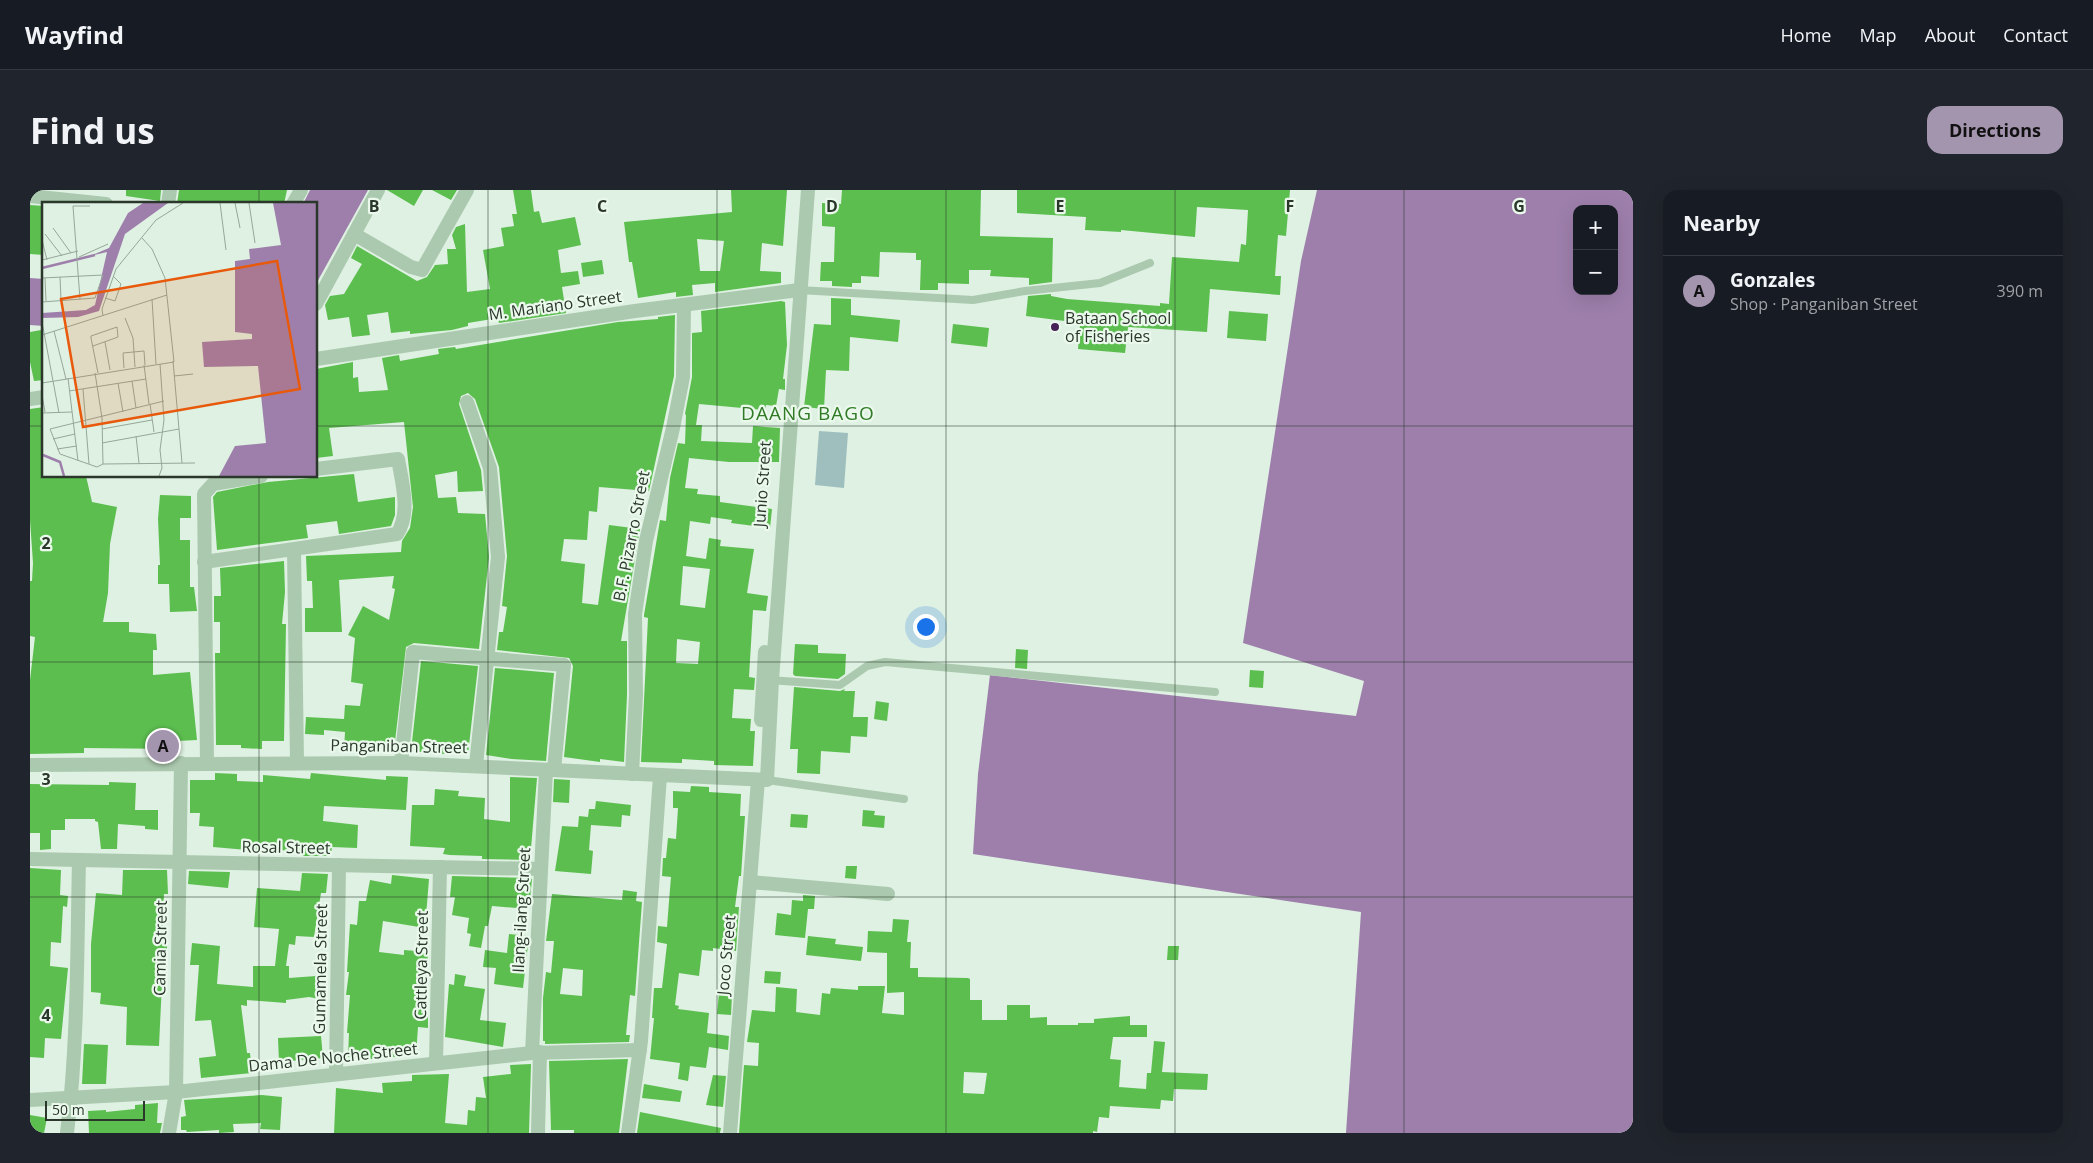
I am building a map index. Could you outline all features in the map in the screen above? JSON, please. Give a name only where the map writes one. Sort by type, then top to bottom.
[{"type":"street","points":[[31,190],[30,196],[87,202]]},
{"type":"street","points":[[294,202],[301,190]]},
{"type":"street","points":[[318,300],[378,190]]},
{"type":"street","points":[[354,234],[411,267],[422,270],[467,190]]},
{"type":"street","name":"Junio Street","points":[[796,290],[799,190]]},
{"type":"street","name":"Junio Street","points":[[763,780],[768,622],[796,290],[808,190]]},
{"type":"street","name":"M. Mariano Street","points":[[318,358],[796,290]]},
{"type":"street","name":"B.F. Pizarro Street","points":[[632,774],[636,700],[635,614],[646,541],[683,377],[684,306]]},
{"type":"street","points":[[467,402],[490,468],[498,557],[476,765]]},
{"type":"street","points":[[204,562],[389,537],[397,534],[401,528],[404,504],[398,459],[318,469]]},
{"type":"street","points":[[206,763],[205,491],[213,484],[241,478]]},
{"type":"street","points":[[294,550],[296,762]]},
{"type":"street","points":[[401,763],[413,652],[488,657]]},
{"type":"street","name":"Ilang-ilang Street","points":[[488,657],[564,665],[550,770],[541,869],[536,1053],[538,1133]]},
{"type":"street","name":"Panganiban Street","points":[[30,765],[296,762],[401,763],[476,765],[763,780]]},
{"type":"street","name":"Camia Street","points":[[169,1133],[176,1092],[181,763]]},
{"type":"street","points":[[628,1133],[640,1050],[660,776]]},
{"type":"street","name":"Joco Street","points":[[730,1133],[750,882],[763,780]]},
{"type":"street","name":"Rosal Street","points":[[30,859],[541,869]]},
{"type":"street","points":[[67,1133],[71,1099],[77,987],[79,860]]},
{"type":"street","name":"Gumamela Street","points":[[336,1074],[339,865]]},
{"type":"street","name":"Cattleya Street","points":[[436,1063],[440,867]]},
{"type":"street","points":[[750,882],[888,894]]},
{"type":"street","name":"Dama De Noche Street","points":[[30,1100],[176,1092],[536,1053],[640,1050]]},
{"type":"lane","points":[[796,290],[973,300],[1025,291],[1100,283],[1150,263]]},
{"type":"lane","points":[[767,680],[840,685],[868,666],[885,662],[1215,692]]},
{"type":"lane","points":[[763,780],[904,799]]},
{"type":"shaded area","points":[[310,190],[368,190],[318,280],[318,202],[304,202]]},
{"type":"shaded area","points":[[1317,190],[1633,190],[1633,1133],[1346,1133],[1361,912],[973,854],[978,774],[990,675],[1356,716],[1364,681],[1243,643],[1301,261]]},
{"type":"shaded area","points":[[30,278],[42,279],[42,326],[30,325]]},
{"type":"shaded area","points":[[819,431],[848,433],[844,488],[815,485]]},
{"type":"building","points":[[126,190],[161,190],[160,201],[126,196]]},
{"type":"building","points":[[179,190],[287,190],[284,202],[177,202]]},
{"type":"building","points":[[387,190],[423,190],[414,206]]},
{"type":"building","points":[[432,190],[457,190],[451,200]]},
{"type":"building","points":[[513,190],[531,190],[534,212],[539,211],[542,223],[575,217],[581,245],[558,250],[561,273],[578,271],[580,284],[562,287],[566,313],[499,323],[498,319],[492,319],[468,323],[468,326],[452,330],[410,334],[410,331],[391,333],[388,312],[367,315],[370,335],[352,337],[349,317],[328,320],[325,305],[330,296],[344,294],[362,264],[351,258],[357,246],[417,281],[427,277],[435,265],[448,264],[447,249],[456,249],[452,235],[456,227],[465,224],[467,292],[490,289],[483,250],[504,246],[501,228],[514,226],[512,214],[517,214]]},
{"type":"building","points":[[731,190],[787,190],[783,246],[762,243],[760,271],[781,272],[781,283],[715,292],[715,283],[692,285],[693,295],[676,297],[676,292],[638,298],[632,262],[629,262],[624,222],[732,212]],"holes":[[[697,239],[724,241],[720,271],[700,271]]]},
{"type":"building","points":[[842,190],[981,190],[980,236],[1053,238],[1052,282],[1029,285],[1029,278],[990,276],[991,270],[969,270],[969,284],[938,283],[938,290],[920,290],[921,260],[916,260],[916,253],[880,252],[879,277],[861,276],[861,283],[852,283],[852,287],[832,286],[832,281],[820,281],[821,262],[834,262],[835,227],[822,226],[822,203],[841,204]]},
{"type":"building","points":[[1017,190],[1290,190],[1286,236],[1278,235],[1275,276],[1281,276],[1280,295],[1210,289],[1207,332],[1128,327],[1125,353],[1078,349],[1080,323],[1026,316],[1028,296],[1051,294],[1051,296],[1067,299],[1160,306],[1160,303],[1169,304],[1172,257],[1239,262],[1241,244],[1246,245],[1248,210],[1197,207],[1195,237],[1121,230],[1121,232],[1085,230],[1086,217],[1017,213]]},
{"type":"building","points":[[30,205],[42,206],[42,255],[30,254]]},
{"type":"building","points":[[602,260],[604,274],[583,277],[581,263]]},
{"type":"building","points":[[831,298],[851,299],[851,315],[900,320],[898,342],[850,337],[849,371],[826,370],[824,409],[804,407],[814,324],[831,325]]},
{"type":"building","points":[[785,302],[787,345],[783,379],[785,379],[785,390],[779,389],[776,406],[766,405],[765,410],[699,404],[696,425],[702,425],[701,441],[752,443],[753,426],[780,428],[779,462],[729,462],[689,458],[685,488],[698,489],[697,494],[720,496],[720,502],[772,509],[770,528],[731,523],[732,520],[711,517],[710,524],[690,521],[686,556],[706,559],[709,538],[721,540],[720,546],[754,549],[747,593],[768,596],[766,611],[753,610],[749,677],[755,678],[754,690],[734,689],[732,718],[751,719],[750,731],[755,731],[753,766],[714,765],[714,761],[682,759],[682,763],[641,762],[648,618],[644,617],[644,615],[660,520],[666,521],[670,478],[678,443],[685,444],[685,414],[692,377],[692,333],[702,332],[701,311]],"holes":[[[683,566],[710,569],[705,608],[680,605]],[[677,639],[700,642],[698,664],[676,663]]]},
{"type":"building","points":[[1229,311],[1268,314],[1266,341],[1227,338]]},
{"type":"building","points":[[675,315],[674,376],[649,491],[599,487],[597,512],[589,511],[587,540],[564,539],[561,561],[585,564],[582,603],[598,605],[609,525],[640,529],[621,641],[627,641],[624,762],[600,759],[600,762],[564,757],[573,666],[569,658],[497,650],[499,632],[503,632],[507,607],[502,606],[507,556],[499,467],[475,399],[468,393],[461,396],[459,404],[481,470],[483,491],[458,492],[457,471],[435,475],[438,498],[456,497],[458,513],[485,514],[489,557],[479,649],[414,643],[406,647],[394,750],[361,747],[360,752],[344,751],[345,732],[324,730],[324,735],[305,734],[306,717],[344,719],[345,705],[360,706],[363,684],[351,682],[355,638],[348,635],[363,606],[389,620],[395,589],[392,588],[394,576],[339,580],[342,632],[305,632],[305,608],[313,608],[312,581],[307,581],[306,556],[401,552],[402,541],[410,528],[413,507],[404,422],[329,428],[333,456],[318,458],[318,369],[353,362],[353,378],[358,377],[359,392],[388,390],[382,358],[399,355],[400,361],[439,354],[438,349],[455,347],[456,349],[618,322],[658,319],[658,317]]},
{"type":"building","points":[[953,324],[989,328],[987,347],[951,343]]},
{"type":"building","points":[[41,330],[42,380],[34,381],[30,362],[30,332]]},
{"type":"building","points":[[42,407],[42,478],[86,478],[92,502],[117,507],[110,544],[108,593],[103,622],[129,622],[129,632],[156,634],[157,650],[153,650],[153,675],[190,672],[197,740],[177,741],[177,749],[84,748],[84,753],[30,754],[30,680],[35,637],[30,636],[30,581],[32,581],[33,563],[30,520],[30,409]]},
{"type":"building","points":[[354,474],[358,502],[395,497],[395,515],[391,526],[339,534],[337,521],[306,525],[308,538],[217,550],[213,497],[217,492],[268,482]]},
{"type":"building","points":[[160,495],[191,496],[191,518],[180,518],[180,540],[190,540],[190,587],[194,587],[197,611],[170,612],[169,584],[158,584],[158,565],[160,565],[158,519]]},
{"type":"building","points":[[284,561],[285,592],[282,624],[286,624],[284,741],[262,741],[262,749],[241,748],[241,745],[216,745],[215,653],[220,653],[220,622],[214,622],[214,596],[221,596],[220,568]]},
{"type":"building","points":[[795,644],[818,645],[818,653],[846,654],[845,674],[838,679],[795,676],[793,674]]},
{"type":"building","points":[[1016,649],[1028,650],[1027,669],[1015,668]]},
{"type":"building","points":[[421,661],[478,666],[468,754],[445,751],[445,754],[411,751]]},
{"type":"building","points":[[495,668],[554,673],[546,761],[486,755]]},
{"type":"building","points":[[1250,670],[1264,671],[1263,688],[1249,687]]},
{"type":"building","points":[[794,687],[855,691],[853,717],[868,717],[867,737],[851,736],[850,753],[821,751],[820,774],[797,773],[798,749],[790,749]]},
{"type":"building","points":[[876,701],[889,703],[887,721],[874,719]]},
{"type":"building","points":[[215,773],[237,774],[237,781],[263,782],[263,775],[310,779],[311,773],[386,780],[386,776],[408,777],[406,810],[324,806],[323,821],[358,825],[357,848],[332,847],[331,855],[329,856],[303,856],[303,853],[281,850],[281,853],[213,847],[214,827],[199,826],[200,813],[190,813],[190,780],[215,780]]},
{"type":"building","points":[[510,777],[537,778],[530,860],[482,859],[482,856],[443,854],[445,848],[410,846],[412,805],[434,805],[435,789],[459,791],[458,796],[485,798],[484,819],[510,822]]},
{"type":"building","points":[[554,779],[570,780],[569,803],[553,802]]},
{"type":"building","points":[[109,782],[136,783],[135,810],[158,810],[158,830],[145,829],[145,826],[118,824],[117,849],[101,849],[98,822],[95,819],[65,819],[65,830],[51,830],[51,849],[40,850],[40,833],[30,833],[30,784],[109,785]]},
{"type":"building","points":[[691,786],[709,787],[709,792],[741,794],[740,816],[745,816],[741,876],[739,876],[735,907],[739,907],[736,951],[713,948],[713,951],[702,950],[699,976],[679,973],[675,1005],[679,1006],[678,1009],[709,1013],[707,1033],[729,1036],[728,1050],[709,1047],[706,1068],[690,1066],[688,1081],[678,1079],[680,1063],[650,1059],[654,1018],[652,1018],[654,988],[662,988],[667,944],[657,942],[658,926],[667,927],[671,877],[662,876],[663,858],[666,858],[668,838],[676,839],[678,808],[673,808],[673,791],[690,792]]},
{"type":"building","points":[[596,801],[631,805],[630,816],[622,815],[621,827],[591,825],[589,850],[593,851],[591,874],[555,871],[562,826],[578,827],[579,816],[588,817],[589,809],[595,809]]},
{"type":"building","points":[[863,810],[875,811],[874,815],[885,816],[884,828],[862,826]]},
{"type":"building","points":[[791,814],[808,815],[807,828],[790,827]]},
{"type":"building","points":[[846,866],[857,866],[856,879],[845,878]]},
{"type":"building","points":[[30,868],[61,870],[60,895],[68,896],[67,907],[63,906],[61,943],[51,942],[50,966],[68,968],[61,1039],[45,1038],[44,1058],[30,1057]]},
{"type":"building","points":[[123,870],[167,870],[168,894],[164,894],[162,946],[167,946],[167,971],[166,982],[162,982],[159,1046],[126,1045],[127,1007],[100,1004],[101,993],[91,992],[91,944],[96,893],[122,895]]},
{"type":"building","points":[[189,871],[230,872],[228,888],[188,884]]},
{"type":"building","points":[[302,873],[328,874],[326,893],[321,893],[314,937],[296,936],[295,945],[289,944],[286,966],[289,966],[289,978],[316,976],[317,982],[327,984],[325,1000],[309,997],[286,1000],[286,1003],[247,1000],[247,1006],[241,1005],[247,1053],[250,1053],[252,1073],[201,1078],[199,1058],[216,1056],[211,1020],[195,1021],[199,965],[190,965],[192,943],[220,946],[217,984],[253,987],[253,966],[275,966],[279,929],[254,927],[257,888],[300,891]]},
{"type":"building","points":[[392,875],[429,879],[425,928],[383,921],[379,952],[404,955],[404,950],[428,952],[427,968],[424,968],[420,990],[426,991],[421,1013],[428,1014],[428,1028],[418,1027],[416,1055],[372,1059],[348,1057],[349,1033],[347,1033],[350,995],[346,995],[349,972],[347,972],[350,924],[357,925],[359,901],[366,901],[370,880],[391,884]]},
{"type":"building","points":[[452,876],[532,879],[529,909],[492,906],[488,926],[485,926],[481,948],[469,946],[471,934],[467,933],[469,918],[452,915],[455,897],[450,897]]},
{"type":"building","points":[[623,890],[637,892],[636,901],[642,902],[635,996],[630,995],[626,1035],[630,1035],[629,1042],[545,1044],[545,1041],[543,1041],[543,998],[546,972],[551,973],[554,941],[546,941],[552,894],[622,900]],"holes":[[[563,968],[583,970],[582,996],[560,994]]]},
{"type":"building","points":[[803,895],[815,896],[814,909],[808,909],[805,938],[775,935],[777,913],[791,915],[792,900],[803,901]]},
{"type":"building","points":[[893,919],[909,920],[907,942],[911,942],[910,968],[918,968],[918,977],[970,979],[970,1000],[982,1000],[982,1020],[1007,1020],[1007,1005],[1030,1005],[1030,1018],[1047,1017],[1047,1025],[1078,1025],[1078,1023],[1094,1023],[1094,1019],[1130,1016],[1130,1025],[1147,1025],[1147,1037],[1113,1037],[1110,1059],[1121,1060],[1119,1087],[1146,1089],[1147,1073],[1151,1073],[1154,1041],[1165,1042],[1162,1072],[1208,1074],[1207,1090],[1174,1089],[1173,1101],[1161,1100],[1160,1109],[1110,1106],[1109,1118],[1099,1117],[1097,1132],[1093,1131],[1093,1133],[739,1133],[744,1065],[758,1066],[759,1043],[747,1042],[752,1010],[775,1012],[776,987],[797,989],[796,1012],[820,1015],[822,993],[830,994],[831,988],[858,990],[858,986],[885,986],[882,1013],[904,1015],[904,992],[887,993],[887,953],[867,952],[868,931],[892,932]],"holes":[[[964,1072],[987,1073],[984,1094],[963,1093]]]},
{"type":"building","points":[[509,934],[529,936],[523,988],[494,984],[496,968],[483,967],[485,950],[507,953]]},
{"type":"building","points":[[808,936],[836,939],[835,944],[863,947],[861,961],[806,955]]},
{"type":"building","points":[[1168,946],[1179,946],[1178,960],[1167,960]]},
{"type":"building","points":[[765,971],[781,972],[780,984],[764,983]]},
{"type":"building","points":[[455,974],[466,976],[464,986],[485,989],[480,1020],[506,1023],[503,1047],[445,1037],[449,984],[454,985]]},
{"type":"building","points":[[719,993],[732,995],[731,1015],[717,1014]]},
{"type":"building","points":[[321,1036],[323,1058],[279,1062],[278,1038]]},
{"type":"building","points":[[84,1044],[108,1045],[106,1084],[82,1084]]},
{"type":"building","points":[[628,1059],[619,1133],[574,1133],[574,1130],[551,1130],[549,1061]]},
{"type":"building","points":[[531,1064],[529,1133],[334,1133],[336,1088],[383,1093],[382,1083],[412,1081],[412,1075],[449,1074],[445,1123],[467,1125],[468,1110],[475,1111],[476,1097],[486,1098],[483,1077],[511,1074],[510,1065]]},
{"type":"building","points":[[713,1075],[726,1076],[723,1107],[706,1105]]},
{"type":"building","points":[[644,1084],[682,1091],[680,1102],[642,1098]]},
{"type":"building","points":[[262,1095],[282,1097],[280,1130],[260,1129],[261,1123],[233,1124],[234,1132],[219,1133],[219,1130],[187,1132],[186,1130],[181,1130],[181,1117],[186,1116],[184,1100]]},
{"type":"building","points":[[158,1103],[157,1123],[162,1123],[160,1133],[89,1133],[88,1111],[106,1110],[106,1112],[135,1109],[135,1105]]},
{"type":"building","points":[[640,1112],[721,1128],[720,1133],[637,1133]]},
{"type":"building","points":[[30,1115],[47,1118],[44,1133],[30,1133]]},
{"type":"place","name":"Bataan School of Fisheries","points":[[1055,327]]},
{"type":"place","name":"Gonzales","points":[[163,746]]},
{"type":"district","name":"DAANG BAGO","points":[[808,413]]}]
